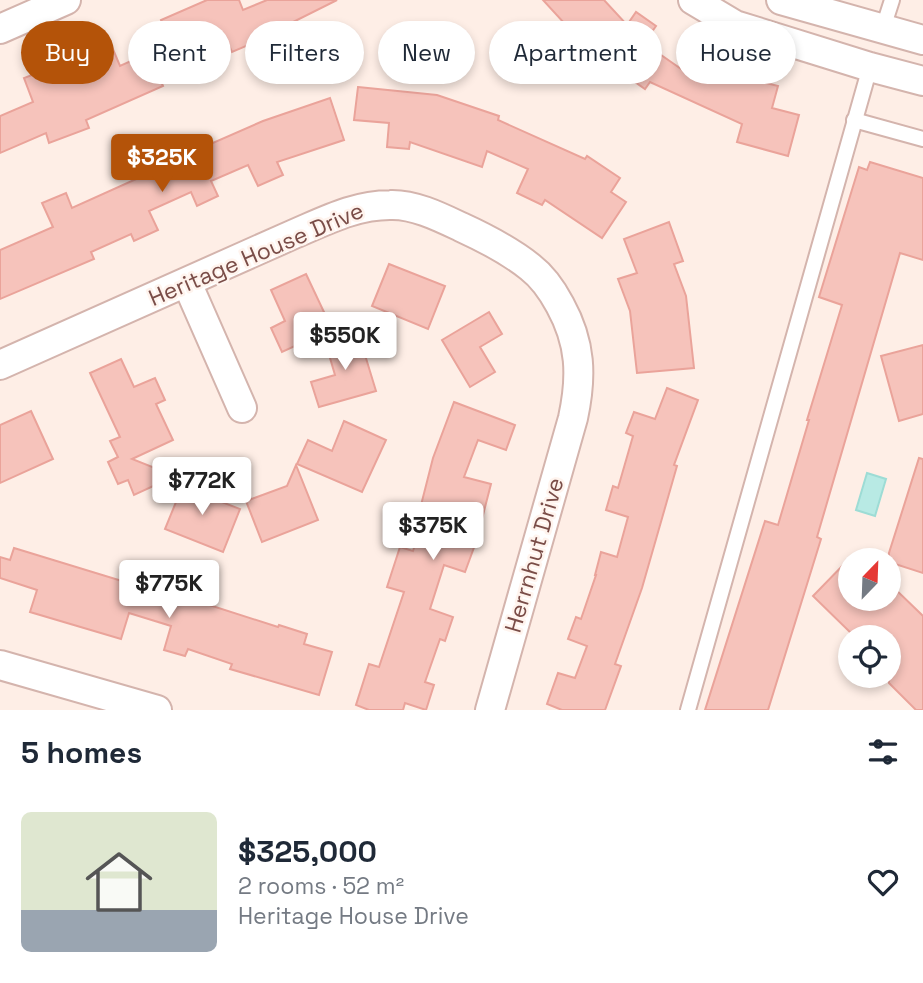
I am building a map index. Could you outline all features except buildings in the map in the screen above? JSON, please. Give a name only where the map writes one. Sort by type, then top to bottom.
[{"type":"street","points":[[0,29],[66,0]]},
{"type":"street","points":[[693,0],[735,25],[858,64],[923,81]]},
{"type":"street","points":[[781,0],[923,40]]},
{"type":"street","points":[[858,64],[870,25]]},
{"type":"street","name":"Heritage House Drive","points":[[0,365],[330,219],[370,206],[393,204],[436,216],[482,237],[531,268],[551,288],[574,335],[580,377],[577,401]]},
{"type":"street","points":[[187,283],[242,408]]},
{"type":"street","name":"Herrnhut Drive","points":[[490,710],[577,401]]},
{"type":"street","points":[[0,665],[157,710]]},
{"type":"lane","points":[[870,25],[892,0]]},
{"type":"lane","points":[[688,710],[854,120],[858,64]]},
{"type":"lane","points":[[854,120],[923,139]]},
{"type":"water","points":[[867,473],[886,479],[875,516],[856,510]]}]
